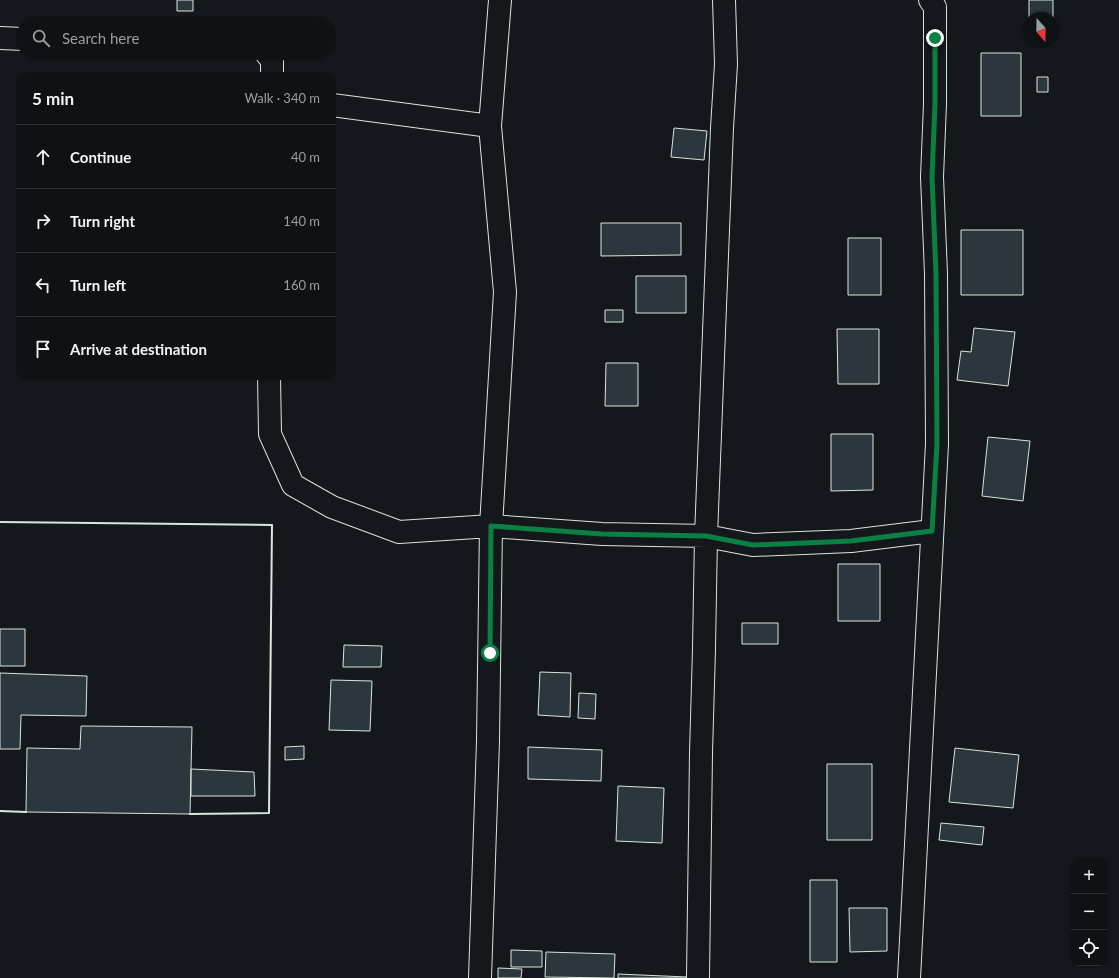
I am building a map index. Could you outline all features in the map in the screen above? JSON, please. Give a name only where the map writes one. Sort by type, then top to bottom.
[{"type":"street","points":[[480,978],[488,717],[491,526],[506,292],[490,126],[500,0]]},
{"type":"street","points":[[698,978],[706,536],[722,128],[726,64],[724,0]]},
{"type":"street","points":[[909,978],[937,444],[936,274],[932,177],[935,104],[935,7],[930,0]]},
{"type":"street","points":[[0,38],[16,39]]},
{"type":"street","points":[[271,60],[272,72]]},
{"type":"street","points":[[336,105],[490,126]]},
{"type":"street","points":[[269,380],[270,434],[293,485],[332,507],[399,532],[491,526],[602,534],[706,536],[753,545],[851,541],[932,531]]},
{"type":"building","points":[[177,0],[193,0],[193,11],[177,11]]},
{"type":"building","points":[[1029,0],[1053,0],[1053,12],[1029,12]]},
{"type":"building","points":[[981,53],[1021,53],[1021,116],[981,116]]},
{"type":"building","points":[[1037,77],[1048,77],[1048,92],[1037,92]]},
{"type":"building","points":[[674,128],[707,131],[704,160],[671,157]]},
{"type":"building","points":[[601,223],[681,223],[681,255],[601,256]]},
{"type":"building","points":[[961,230],[1023,230],[1023,295],[961,295]]},
{"type":"building","points":[[848,238],[881,238],[881,295],[848,295]]},
{"type":"building","points":[[636,276],[686,276],[686,313],[636,313]]},
{"type":"building","points":[[605,310],[623,310],[623,322],[605,322]]},
{"type":"building","points":[[974,328],[1015,332],[1008,386],[957,380],[961,351],[971,352]]},
{"type":"building","points":[[837,329],[879,329],[879,384],[838,384]]},
{"type":"building","points":[[606,363],[638,363],[638,406],[605,406]]},
{"type":"building","points":[[831,434],[873,434],[873,490],[831,491]]},
{"type":"building","points":[[988,437],[1030,441],[1023,501],[982,496]]},
{"type":"building","points":[[838,564],[880,564],[880,621],[838,621]]},
{"type":"building","points":[[742,623],[778,623],[778,644],[742,644]]},
{"type":"building","points":[[0,629],[25,629],[25,666],[0,666]]},
{"type":"building","points":[[344,645],[382,646],[381,667],[343,667]]},
{"type":"building","points":[[540,672],[571,673],[570,717],[538,715]]},
{"type":"building","points":[[0,673],[87,676],[86,716],[21,715],[20,749],[0,749]]},
{"type":"building","points":[[331,680],[372,681],[370,731],[329,730]]},
{"type":"building","points":[[579,693],[596,694],[595,719],[578,718]]},
{"type":"building","points":[[81,726],[192,727],[190,814],[26,812],[27,748],[80,749]]},
{"type":"building","points":[[304,746],[304,759],[285,760],[285,747]]},
{"type":"building","points":[[528,747],[602,750],[601,781],[528,779]]},
{"type":"building","points":[[955,748],[1019,755],[1013,808],[949,802]]},
{"type":"building","points":[[827,764],[872,764],[872,840],[827,840]]},
{"type":"building","points":[[191,769],[254,772],[255,796],[191,796]]},
{"type":"building","points":[[618,786],[664,788],[662,843],[616,841]]},
{"type":"building","points":[[941,823],[984,827],[982,845],[939,840]]},
{"type":"building","points":[[810,880],[837,880],[837,962],[810,962]]},
{"type":"building","points":[[849,908],[887,908],[887,951],[850,952]]},
{"type":"building","points":[[511,950],[542,951],[542,967],[511,967]]},
{"type":"building","points":[[546,952],[615,954],[614,978],[545,977]]},
{"type":"building","points":[[498,968],[522,969],[521,978],[498,978]]},
{"type":"building","points":[[618,974],[687,977],[687,978],[618,978]]},
{"type":"wall","points":[[0,522],[272,525],[269,813],[190,814]]},
{"type":"wall","points":[[0,811],[26,812]]},
{"type":"route","points":[[490,653],[491,526],[602,534],[706,536],[753,545],[851,541],[932,531],[937,444],[936,274],[932,177],[935,104],[935,38]]}]
